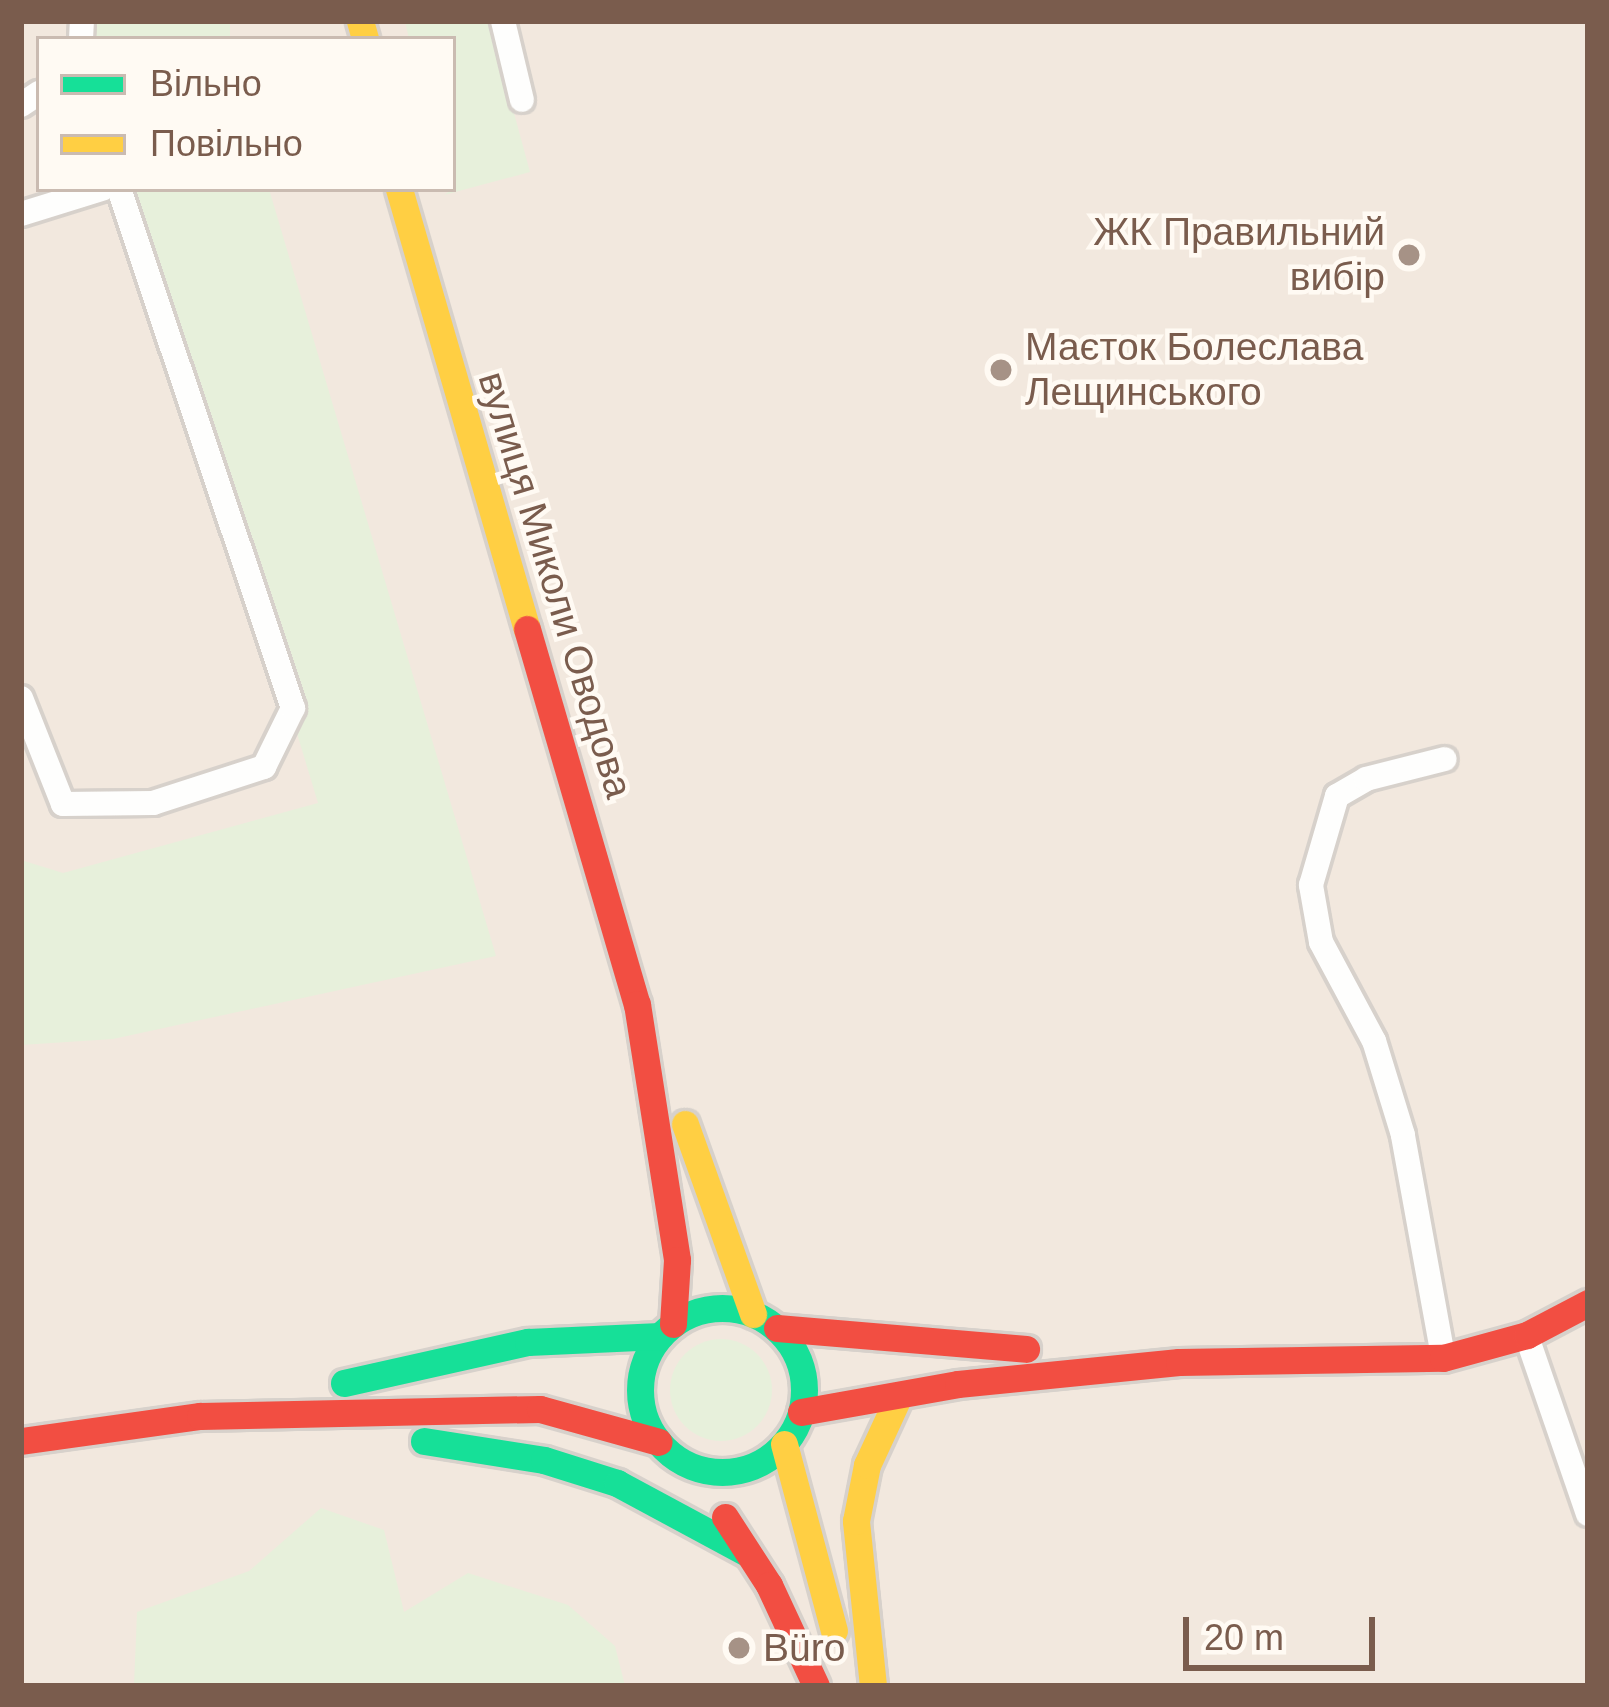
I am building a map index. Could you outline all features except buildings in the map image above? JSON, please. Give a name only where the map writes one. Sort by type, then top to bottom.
[{"type":"main road","name":"вулиця Миколи Оводова","points":[[400,192],[637,1004],[765,1322]]},
{"type":"main road","name":"вулиця Миколи Оводова","points":[[637,1004],[677,1260],[666,1330]]},
{"type":"main road","points":[[696,1468],[734,1471],[793,1429],[958,1384],[1179,1362],[1443,1358],[1527,1335],[1588,1303]]},
{"type":"main road","points":[[21,1442],[200,1417],[528,1342],[666,1330],[720,1308],[765,1322],[1179,1362]]},
{"type":"main road","points":[[765,1322],[798,1358],[793,1429],[849,1686]]},
{"type":"main road","points":[[659,1442],[643,1413],[640,1381],[666,1330]]},
{"type":"main road","points":[[873,1686],[856,1521],[866,1465],[898,1398]]},
{"type":"main road","points":[[200,1417],[539,1409],[659,1442],[696,1468],[747,1553],[816,1686]]},
{"type":"main road","points":[[200,1417],[544,1460],[617,1483],[747,1553]]},
{"type":"main road","points":[[793,1429],[856,1521]]},
{"type":"lane","points":[[503,21],[522,100]]},
{"type":"lane","points":[[21,214],[92,192]]},
{"type":"lane","points":[[21,698],[63,804],[153,803],[264,767],[293,708],[120,192]]},
{"type":"lane","points":[[1443,1358],[1403,1135],[1374,1041],[1322,942],[1311,885],[1324,818],[1337,796],[1366,779],[1445,759]]},
{"type":"lane","points":[[1527,1335],[1588,1514]]},
{"type":"shaded area","points":[[21,21],[1588,21],[1588,1686],[21,1686]]},
{"type":"green space","points":[[83,21],[230,21],[230,36],[83,36]]},
{"type":"green space","points":[[405,21],[489,21],[530,172],[456,192],[456,36],[408,36]]},
{"type":"green space","points":[[120,192],[270,192],[496,956],[113,1039],[21,1045],[21,860],[63,873],[318,803],[161,283]]},
{"type":"green space","points":[[721,1339],[741,1343],[757,1354],[768,1370],[772,1390],[768,1410],[757,1426],[741,1437],[721,1441],[701,1437],[685,1426],[674,1410],[670,1390],[674,1370],[685,1354],[701,1343]]},
{"type":"green space","points":[[321,1508],[384,1530],[404,1612],[468,1573],[568,1605],[615,1646],[625,1686],[134,1686],[137,1612],[249,1571]]},
{"type":"traffic: fast","points":[[722,1308],[753,1315],[780,1332],[797,1359],[804,1390],[797,1421],[780,1448],[753,1465],[722,1472],[691,1465],[664,1448],[647,1421],[640,1390],[647,1359],[664,1332],[691,1315],[722,1308]]},
{"type":"traffic: fast","points":[[344,1383],[528,1342],[660,1336]]},
{"type":"traffic: fast","points":[[424,1441],[544,1460],[617,1483],[747,1553]]},
{"type":"traffic: slow","points":[[360,21],[364,36]]},
{"type":"traffic: slow","points":[[400,192],[527,629]]},
{"type":"traffic: slow","points":[[685,1124],[753,1314]]},
{"type":"traffic: slow","points":[[873,1686],[856,1521],[867,1465],[898,1398]]},
{"type":"traffic: slow","points":[[784,1444],[834,1630]]},
{"type":"traffic: jam","points":[[527,629],[637,1004],[677,1260],[673,1324]]},
{"type":"traffic: jam","points":[[801,1412],[958,1384],[1179,1362],[1443,1358],[1527,1335],[1588,1303]]},
{"type":"traffic: jam","points":[[777,1328],[1026,1349]]},
{"type":"traffic: jam","points":[[21,1441],[200,1416],[540,1409],[659,1442]]},
{"type":"traffic: jam","points":[[725,1517],[769,1585],[816,1686]]},
{"type":"place","name":"ЖК Правильний вибір","points":[[1409,255]]},
{"type":"place","name":"Маєток Болеслава Лещинського","points":[[1001,370]]},
{"type":"place","name":"Büro","points":[[739,1648]]}]
